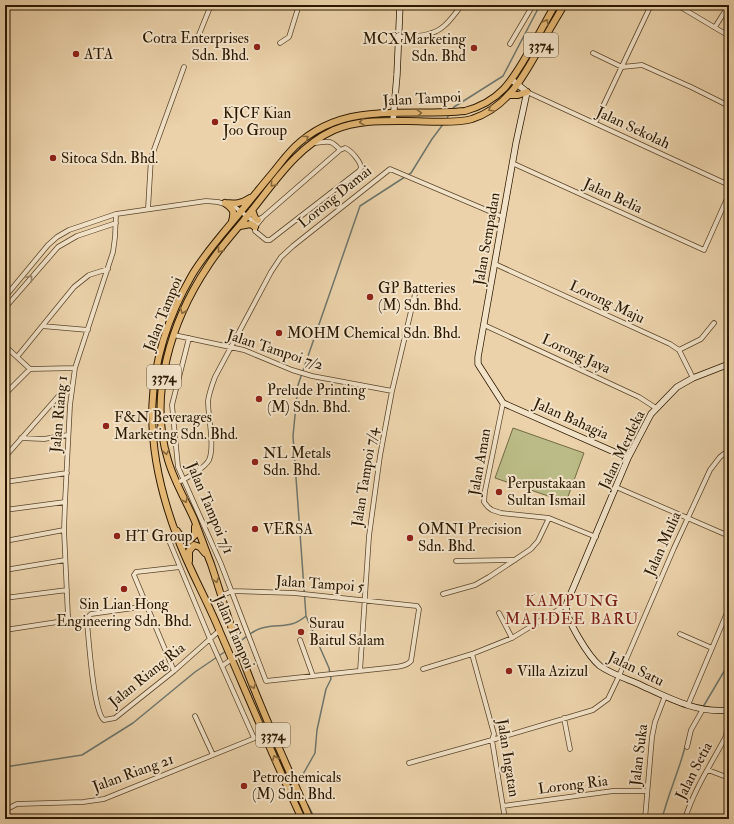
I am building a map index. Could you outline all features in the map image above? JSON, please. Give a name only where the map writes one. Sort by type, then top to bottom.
[{"type":"main road","name":"Jalan Tampoi","points":[[302,819],[220,630],[177,536],[156,464],[152,437],[153,391],[158,361],[165,335],[178,303],[202,259],[300,141],[329,124],[343,119],[374,114],[465,111],[476,108],[488,102],[502,91],[512,80],[555,5]]},
{"type":"main road","name":"Jalan Tampoi","points":[[310,819],[271,730],[235,639],[208,556],[167,459],[162,421],[162,392],[166,362],[174,335],[186,304],[201,277],[220,250],[298,154],[311,143],[333,131],[360,122],[470,120],[482,115],[499,104],[518,85],[564,5]]},
{"type":"main road","points":[[509,95],[527,92]]},
{"type":"main road","points":[[225,203],[234,204],[242,202],[255,194]]},
{"type":"main road","points":[[225,203],[233,211],[234,215],[231,223]]},
{"type":"main road","points":[[252,210],[255,218],[261,218]]},
{"type":"main road","points":[[240,226],[251,224],[255,227]]},
{"type":"main road","points":[[173,523],[182,538],[189,541],[194,538],[196,532],[193,518]]},
{"type":"main road","points":[[189,565],[189,551],[194,545],[200,547],[208,556]]},
{"type":"street","points":[[198,37],[211,5]]},
{"type":"street","points":[[280,43],[289,37],[299,5]]},
{"type":"street","points":[[393,121],[400,5]]},
{"type":"street","points":[[399,37],[420,35],[440,29],[462,5]]},
{"type":"street","points":[[510,44],[533,5]]},
{"type":"street","points":[[595,123],[651,5]]},
{"type":"street","points":[[677,5],[729,36]]},
{"type":"street","points":[[714,27],[729,5]]},
{"type":"street","points":[[593,52],[622,67],[642,65],[729,106]]},
{"type":"street","points":[[148,209],[151,158],[184,67]]},
{"type":"street","points":[[512,80],[527,92]]},
{"type":"street","name":"Jalan Sekolah","points":[[527,92],[729,186]]},
{"type":"street","name":"Jalan Sempadan","points":[[503,402],[478,364],[478,357],[512,163],[527,92]]},
{"type":"street","points":[[311,143],[330,141],[340,150]]},
{"type":"street","points":[[345,148],[348,149],[361,164],[361,168],[270,240],[266,240],[255,231],[255,227],[261,218],[340,150],[345,148]]},
{"type":"street","name":"Jalan Belia","points":[[512,163],[704,250],[729,194]]},
{"type":"street","name":"Lorong Damai","points":[[230,347],[281,257],[390,169],[503,217]]},
{"type":"street","points":[[5,297],[48,245],[57,237],[69,230],[116,214],[206,201],[225,203],[235,207],[253,221],[261,218]]},
{"type":"street","name":"Jalan Riang 1","points":[[5,630],[64,621],[68,616],[64,530],[68,435],[75,368],[113,252],[116,214]]},
{"type":"street","points":[[5,308],[58,247],[77,236],[116,223]]},
{"type":"street","name":"Lorong Maju","points":[[495,264],[670,344],[679,350]]},
{"type":"street","points":[[17,357],[74,287],[89,275],[108,269]]},
{"type":"street","points":[[15,285],[20,289]]},
{"type":"street","name":"Jalan Tampoi 7/4","points":[[360,671],[367,554],[380,456],[392,391],[416,290]]},
{"type":"street","points":[[693,378],[679,350],[701,339],[714,323]]},
{"type":"street","name":"Lorong Jaya","points":[[484,325],[632,394],[656,408]]},
{"type":"street","points":[[42,326],[88,330]]},
{"type":"street","name":"Jalan Tampoi 7/2","points":[[174,335],[244,350],[292,370],[312,376],[392,391]]},
{"type":"street","name":"Jalan Tampoi 7/1","points":[[188,338],[172,405],[178,467],[217,554],[266,680],[314,676]]},
{"type":"street","points":[[5,346],[30,368],[75,368]]},
{"type":"street","points":[[176,483],[184,480],[209,461],[211,452],[208,401],[210,390],[230,347]]},
{"type":"street","name":"Jalan Merdeka","points":[[566,605],[596,537],[628,458],[646,422],[656,408],[677,387],[693,378],[729,364]]},
{"type":"street","points":[[5,394],[30,368]]},
{"type":"street","points":[[5,457],[62,392]]},
{"type":"street","name":"Jalan Bahagia","points":[[503,402],[628,458]]},
{"type":"street","name":"Jalan Aman","points":[[503,402],[484,502],[488,507],[497,512],[549,518],[596,537]]},
{"type":"street","points":[[21,438],[44,439],[68,435]]},
{"type":"street","name":"Jalan Mulia","points":[[409,763],[593,710],[600,705],[611,694],[687,518],[710,470],[720,457],[729,450]]},
{"type":"street","points":[[5,482],[67,474]]},
{"type":"street","points":[[616,488],[729,536]]},
{"type":"street","points":[[5,510],[65,502]]},
{"type":"street","points":[[443,594],[475,584],[489,577],[531,549],[538,541],[549,518]]},
{"type":"street","points":[[5,540],[64,530]]},
{"type":"street","points":[[177,536],[168,538],[210,639],[254,738]]},
{"type":"street","points":[[208,556],[217,554]]},
{"type":"street","points":[[5,570],[65,560]]},
{"type":"street","points":[[456,561],[515,560]]},
{"type":"street","points":[[174,671],[134,573],[180,566]]},
{"type":"street","points":[[5,598],[67,590]]},
{"type":"street","name":"Jalan Tampoi 5","points":[[221,596],[232,591],[300,594],[417,606],[419,609],[411,661],[404,665],[360,671]]},
{"type":"street","points":[[422,669],[472,654],[512,638],[566,605]]},
{"type":"street","name":"Jalan Satu","points":[[566,605],[566,615],[569,621],[591,656],[600,666],[619,676],[688,705],[702,709],[728,711]]},
{"type":"street","name":"Jalan Riang Ria","points":[[148,606],[91,614],[88,617],[87,623],[95,693],[101,718],[104,720],[115,718],[174,671],[220,630]]},
{"type":"street","points":[[688,705],[729,608]]},
{"type":"street","points":[[499,613],[512,638]]},
{"type":"street","points":[[680,634],[712,648]]},
{"type":"street","points":[[300,640],[314,676],[360,671]]},
{"type":"street","name":"Jalan Ingatan","points":[[472,654],[494,734],[492,740],[505,819]]},
{"type":"street","points":[[222,666],[231,656]]},
{"type":"street","points":[[237,698],[247,694]]},
{"type":"street","name":"Jalan Suka","points":[[645,819],[652,737],[655,722],[665,696]]},
{"type":"street","points":[[687,747],[691,730],[702,709]]},
{"type":"street","name":"Jalan Setia","points":[[685,819],[689,805],[726,736],[728,728],[728,711]]},
{"type":"street","points":[[196,716],[213,755]]},
{"type":"street","points":[[564,718],[570,749]]},
{"type":"street","name":"Jalan Riang 21","points":[[5,810],[17,804],[83,802],[104,799],[265,734]]},
{"type":"street","points":[[708,770],[729,778]]},
{"type":"street","name":"Lorong Ria","points":[[503,806],[613,791],[647,791]]},
{"type":"green space","points":[[513,428],[584,453],[566,502],[495,478]]},
{"type":"waterway","points":[[452,110],[454,107],[503,76],[540,5]]},
{"type":"waterway","points":[[446,120],[450,113]]},
{"type":"waterway","points":[[302,776],[315,753],[317,730],[326,689],[331,679],[329,668],[306,616],[293,436],[298,385],[360,206],[411,173],[432,139],[444,123]]},
{"type":"waterway","points":[[238,643],[252,632],[259,629],[289,625],[306,616]]},
{"type":"waterway","points":[[5,767],[82,755],[133,723],[195,672],[226,651]]},
{"type":"waterway","points":[[703,707],[729,663]]},
{"type":"waterway","points":[[662,819],[685,747]]},
{"type":"waterway","points":[[308,805],[315,819]]},
{"type":"place","name":"Cotra Enterprises Sdn. Bhd.","points":[[257,47]]},
{"type":"place","name":"MCX Marketing Sdn. Bhd","points":[[474,48]]},
{"type":"place","name":"ATA","points":[[76,54]]},
{"type":"place","name":"KJCF Kian Joo Group","points":[[215,122]]},
{"type":"place","name":"Sitoca Sdn. Bhd.","points":[[53,158]]},
{"type":"place","name":"GP Batteries (M) Sdn. Bhd.","points":[[370,297]]},
{"type":"place","name":"MOHM Chemical Sdn. Bhd.","points":[[279,333]]},
{"type":"place","name":"Prelude Printing (M) Sdn. Bhd.","points":[[259,399]]},
{"type":"place","name":"F&N Beverages Marketing Sdn. Bhd.","points":[[106,426]]},
{"type":"place","name":"NL Metals Sdn. Bhd.","points":[[255,462]]},
{"type":"place","name":"Perpustakaan Sultan Ismail","points":[[499,492]]},
{"type":"place","name":"VERSA","points":[[255,529]]},
{"type":"place","name":"HT Group","points":[[117,536]]},
{"type":"place","name":"OMNI Precision Sdn. Bhd.","points":[[410,538]]},
{"type":"place","name":"Sin Lian Hong Engineering Sdn. Bhd.","points":[[124,589]]},
{"type":"place","name":"Surau Baitul Salam","points":[[301,632]]},
{"type":"place","name":"Villa Azizul","points":[[509,671]]},
{"type":"place","name":"Petrochemicals (M) Sdn. Bhd.","points":[[244,786]]},
{"type":"district","name":"KAMPUNG MAJIDEE BARU","points":[[572,610]]}]
